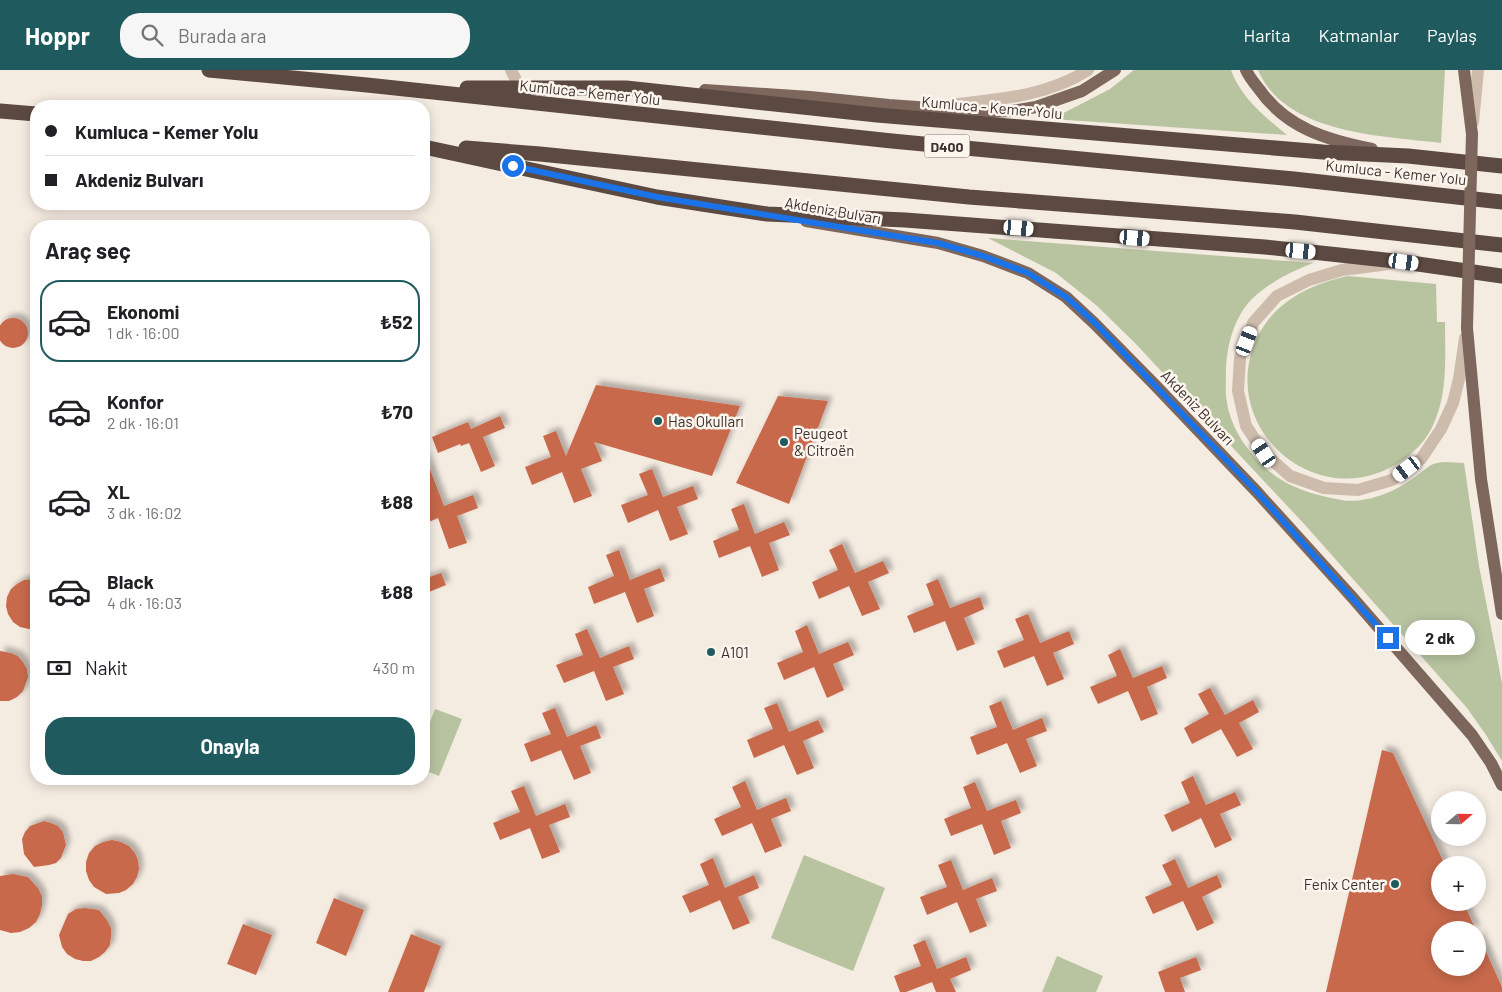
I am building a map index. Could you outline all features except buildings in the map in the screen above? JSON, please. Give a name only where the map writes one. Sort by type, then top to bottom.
[{"type":"highway","name":"D400","points":[[209,70],[393,88]]},
{"type":"highway","name":"Kumluca - Kemer Yolu","points":[[393,88],[626,88],[877,115],[1323,152],[1408,156],[1502,166]]},
{"type":"highway","name":"Kumluca - Kemer Yolu","points":[[393,88],[900,142],[1304,180],[1502,202]]},
{"type":"highway","points":[[0,111],[30,114]]},
{"type":"highway","points":[[430,146],[540,154],[969,196],[1295,222],[1502,245]]},
{"type":"highway","points":[[430,147],[657,197],[767,214],[905,220],[1265,247],[1404,262],[1502,276]]},
{"type":"main road","points":[[626,88],[740,92],[985,112],[1012,111],[1036,107],[1082,91],[1115,70]]},
{"type":"main road","points":[[1246,70],[1267,102],[1287,120],[1307,130],[1346,144],[1408,156]]},
{"type":"main road","points":[[1464,70],[1472,134],[1467,328],[1481,479],[1502,614]]},
{"type":"main road","name":"Akdeniz Bulvarı","points":[[767,214],[886,236],[938,243],[983,256],[1028,273],[1066,297],[1094,322],[1257,492],[1352,597],[1472,735],[1491,763],[1502,785]]},
{"type":"street","points":[[511,70],[520,88]]},
{"type":"street","points":[[925,108],[1023,95],[1056,85],[1088,70]]},
{"type":"street","points":[[1472,134],[1478,70]]},
{"type":"street","points":[[1404,262],[1342,270],[1309,280],[1278,296],[1253,323],[1240,358],[1238,391],[1246,426],[1264,453],[1290,476],[1324,488],[1358,490],[1392,480],[1421,458],[1441,429],[1453,403],[1467,328]]},
{"type":"green space","points":[[1134,70],[1231,70],[1247,98],[1262,114],[1287,135],[1052,119],[1110,89]]},
{"type":"green space","points":[[1258,70],[1445,70],[1441,143],[1364,134],[1312,119],[1290,107],[1271,91]]},
{"type":"green space","points":[[988,238],[1313,263],[1288,274],[1266,287],[1252,299],[1240,314],[1230,341],[1226,369],[1226,395],[1230,416],[1242,441],[1270,472],[1299,488],[1335,499],[1350,501],[1369,499],[1396,489],[1434,464],[1443,462],[1464,463],[1479,566],[1502,683],[1502,761],[1467,708],[1306,526],[1134,342],[1096,305],[1056,273]]},
{"type":"green space","points":[[1348,276],[1436,284],[1437,322],[1445,322],[1445,373],[1442,399],[1434,423],[1425,439],[1412,453],[1403,460],[1371,475],[1339,478],[1309,471],[1283,455],[1263,432],[1250,404],[1248,372],[1257,338],[1273,314],[1295,296],[1320,284]]},
{"type":"green space","points":[[435,709],[462,719],[439,776],[430,772],[430,722]]},
{"type":"green space","points":[[804,855],[885,888],[853,971],[771,938]]},
{"type":"green space","points":[[1057,956],[1103,976],[1096,992],[1042,992]]},
{"type":"place","name":"Has Okulları","points":[[658,421]]},
{"type":"place","name":"Peugeot & Citroën","points":[[784,442]]},
{"type":"place","name":"A101","points":[[711,652]]},
{"type":"place","name":"Fenix Center","points":[[1395,884]]},
{"type":"route","points":[[513,166],[657,197],[938,243],[983,256],[1028,273],[1066,297],[1094,322],[1257,492],[1388,638]]}]
